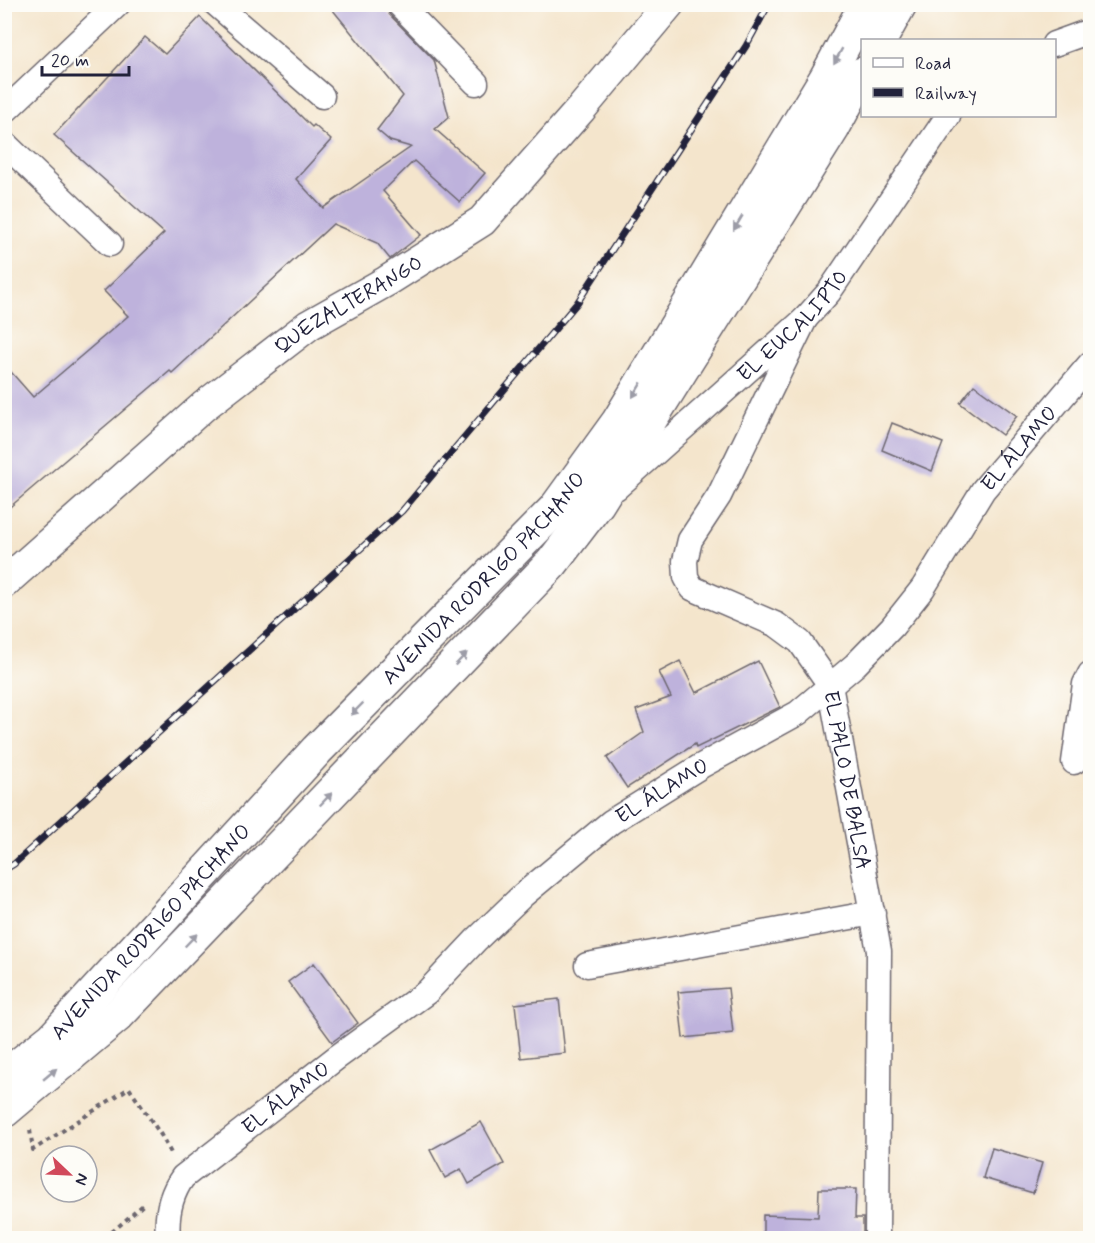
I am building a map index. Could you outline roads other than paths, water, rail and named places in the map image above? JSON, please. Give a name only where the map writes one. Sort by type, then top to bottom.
[{"type":"main road","name":"AVENIDA RODRIGO PACHANO","points":[[11,1095],[53,1038],[317,750],[555,509],[618,422],[826,78],[866,4]]},
{"type":"main road","points":[[881,39],[900,4]]},
{"type":"main road","name":"AVENIDA RODRIGO PACHANO","points":[[11,1095],[117,1016],[552,563],[598,503],[833,128],[861,76]]},
{"type":"street","points":[[4,112],[118,4]]},
{"type":"street","points":[[216,4],[322,96]]},
{"type":"street","points":[[399,4],[476,83]]},
{"type":"street","name":"QUEZALTERANGO","points":[[4,583],[204,406],[309,325],[387,281],[482,221],[581,109],[669,4]]},
{"type":"street","points":[[1056,43],[1090,31]]},
{"type":"street","name":"EL EUCALIPTO","points":[[598,503],[805,320],[829,292],[947,117]]},
{"type":"street","points":[[4,143],[110,244]]},
{"type":"street","name":"EL PALO DE BALSA","points":[[805,320],[719,496],[690,540],[685,561],[686,577],[692,588],[777,625],[800,642],[830,685],[879,951],[877,1239]]},
{"type":"street","name":"EL ÁLAMO","points":[[168,1239],[167,1224],[170,1205],[175,1189],[183,1177],[336,1058],[427,992],[476,940],[523,896],[611,822],[701,766],[798,713],[855,665],[892,627],[923,588],[983,490],[1090,364]]},
{"type":"street","points":[[1074,762],[1085,684],[1090,674]]},
{"type":"street","points":[[587,965],[873,913]]},
{"type":"railway","points":[[4,870],[14,864],[402,511],[577,303],[746,46],[769,4]]}]
